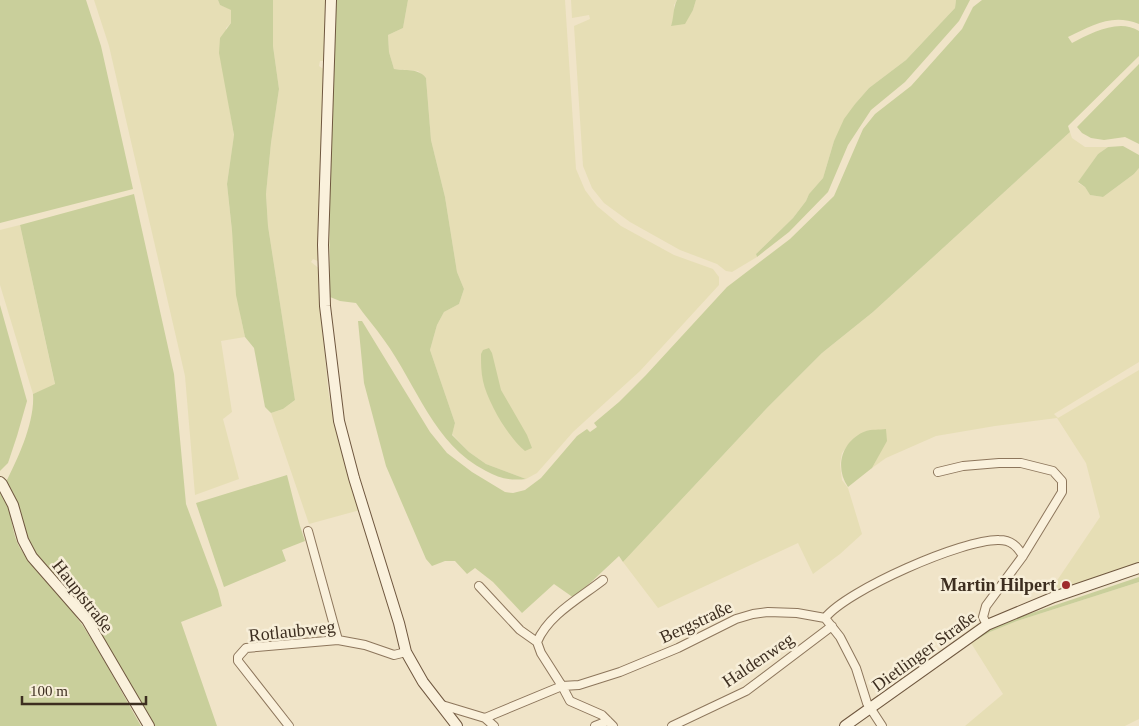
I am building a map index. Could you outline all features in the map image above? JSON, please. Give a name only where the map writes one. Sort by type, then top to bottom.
[{"type":"street","points":[[331,0],[323,245],[324,306],[339,421],[406,652],[423,682],[457,726]]},
{"type":"street","points":[[938,472],[963,466],[1021,463],[1053,472],[1062,482],[1062,492],[1023,556],[986,606],[983,617],[987,625]]},
{"type":"street","name":"Hauptstraße","points":[[0,482],[13,505],[23,540],[32,557],[87,620],[149,726]]},
{"type":"street","points":[[308,531],[338,640]]},
{"type":"street","points":[[882,726],[867,704],[856,668],[840,638],[825,618],[831,610],[894,574],[974,542],[1008,541],[1016,545],[1023,556]]},
{"type":"street","name":"Dietlinger Straße","points":[[845,726],[987,625],[1054,597],[1139,568]]},
{"type":"street","points":[[537,642],[541,631],[553,618],[602,580]]},
{"type":"street","points":[[479,586],[520,630],[537,642],[541,653],[570,701],[602,715],[610,723]]},
{"type":"street","name":"Bergstraße","points":[[485,718],[562,686],[579,685],[620,672],[678,648],[736,619],[753,614],[768,612],[797,613],[825,618]]},
{"type":"street","name":"Haldenweg","points":[[672,726],[746,691],[832,626]]},
{"type":"street","name":"Rotlaubweg","points":[[289,726],[238,661],[238,657],[246,648],[338,640],[365,645],[394,654],[406,652]]},
{"type":"street","points":[[442,705],[485,718],[494,726]]},
{"type":"street","points":[[595,726],[610,723]]},
{"type":"shaded area","points":[[94,0],[218,0],[220,5],[231,9],[231,23],[226,28],[228,99],[234,136],[227,184],[241,318],[245,337],[221,341],[232,412],[223,419],[239,479],[195,495],[185,376],[109,46]]},
{"type":"shaded area","points":[[273,0],[327,0],[324,61],[320,61],[319,66],[325,70],[320,262],[313,259],[311,262],[321,270],[321,310],[328,390],[335,426],[360,510],[309,524],[271,413],[283,409],[295,400],[268,226],[266,194],[279,89],[273,46]]},
{"type":"shaded area","points":[[408,0],[565,0],[576,169],[585,190],[597,206],[621,226],[674,255],[713,269],[719,277],[719,285],[640,371],[573,432],[537,473],[526,479],[486,464],[469,452],[452,434],[455,423],[430,350],[437,325],[444,312],[459,304],[464,289],[457,272],[445,197],[431,140],[426,78],[418,71],[394,69],[389,52],[388,35],[403,28]]},
{"type":"shaded area","points":[[571,0],[677,0],[674,5],[674,17],[671,26],[693,10],[696,0],[956,0],[955,8],[906,60],[869,88],[855,104],[834,141],[823,178],[809,194],[793,218],[756,254],[757,257],[732,272],[726,271],[717,264],[680,250],[630,222],[604,203],[592,188],[583,166],[574,26],[590,19],[589,15],[572,18]]},
{"type":"shaded area","points":[[1070,132],[1072,138],[1085,147],[1108,147],[1098,154],[1078,183],[1085,187],[1090,195],[1103,197],[1134,174],[1139,168],[1139,362],[1054,414],[1058,418],[1139,370],[1139,565],[1055,593],[1056,582],[1100,517],[1086,463],[1057,418],[936,436],[886,458],[872,468],[879,455],[866,431],[852,440],[842,453],[840,464],[842,480],[848,488],[862,534],[840,554],[813,574],[798,543],[658,608],[623,562],[767,408],[822,353],[873,312]]},
{"type":"shaded area","points":[[20,225],[55,385],[33,394],[0,285],[0,230]]},
{"type":"shaded area","points":[[1139,582],[1139,719],[1125,726],[965,726],[1003,694],[971,643],[990,632],[1017,621]]},
{"type":"green space","points":[[0,0],[86,0],[101,46],[133,189],[0,223]]},
{"type":"green space","points":[[218,0],[273,0],[273,46],[279,89],[266,194],[268,226],[295,400],[283,409],[271,413],[265,407],[254,348],[245,337],[236,295],[227,184],[234,135],[219,53],[220,38],[231,23],[231,10],[220,5]]},
{"type":"green space","points":[[335,0],[408,0],[403,28],[388,35],[389,52],[394,69],[416,71],[426,78],[431,140],[445,197],[457,272],[464,289],[459,304],[444,312],[437,325],[430,350],[455,423],[452,435],[469,452],[486,464],[526,479],[500,477],[486,471],[452,445],[427,412],[396,357],[356,303],[340,301],[330,297],[329,183]]},
{"type":"green space","points":[[677,0],[696,0],[685,24],[671,26],[675,6]]},
{"type":"green space","points":[[956,0],[970,0],[959,21],[905,82],[871,110],[848,145],[828,192],[789,232],[757,257],[756,254],[793,218],[809,194],[823,178],[834,141],[844,119],[855,104],[869,88],[906,60],[955,8]]},
{"type":"green space","points":[[982,0],[1139,0],[1139,24],[1129,21],[1111,20],[1094,25],[1068,37],[1072,43],[1105,28],[1114,26],[1131,27],[1139,31],[1139,56],[1068,126],[1070,132],[873,312],[822,353],[767,408],[623,562],[619,556],[574,598],[554,584],[522,613],[493,582],[475,568],[467,574],[455,561],[445,561],[432,566],[426,559],[386,466],[364,383],[358,321],[362,321],[430,432],[447,453],[472,472],[505,492],[513,493],[525,490],[541,478],[577,436],[587,429],[590,432],[597,427],[594,423],[619,402],[646,375],[727,287],[790,239],[834,196],[863,129],[875,114],[911,86],[962,29],[973,7]]},
{"type":"green space","points":[[1139,64],[1139,144],[1125,137],[1104,140],[1091,138],[1082,133],[1077,127]]},
{"type":"green space","points":[[1123,146],[1139,155],[1139,168],[1134,174],[1103,197],[1090,195],[1085,187],[1078,182],[1098,154],[1108,147]]},
{"type":"green space","points":[[134,194],[174,374],[186,504],[218,590],[222,606],[181,622],[217,726],[154,726],[66,590],[33,551],[22,525],[15,497],[6,482],[28,428],[33,405],[33,394],[55,384],[20,225]]},
{"type":"green space","points":[[0,305],[27,401],[8,463],[0,471]]},
{"type":"green space","points":[[489,348],[492,353],[501,390],[527,435],[532,448],[525,451],[512,437],[489,399],[483,381],[481,354],[483,350]]},
{"type":"green space","points":[[886,429],[887,441],[872,468],[848,487],[844,479],[841,463],[846,447],[858,435],[866,431]]},
{"type":"green space","points":[[287,475],[305,541],[282,550],[286,561],[224,587],[196,503]]},
{"type":"green space","points":[[0,491],[7,504],[14,534],[20,548],[83,626],[141,726],[0,726]]},
{"type":"green space","points":[[1139,577],[1139,582],[1017,621],[990,632],[971,643],[970,640],[986,630]]},
{"type":"place","name":"Martin Hilpert","points":[[1066,585]]}]
